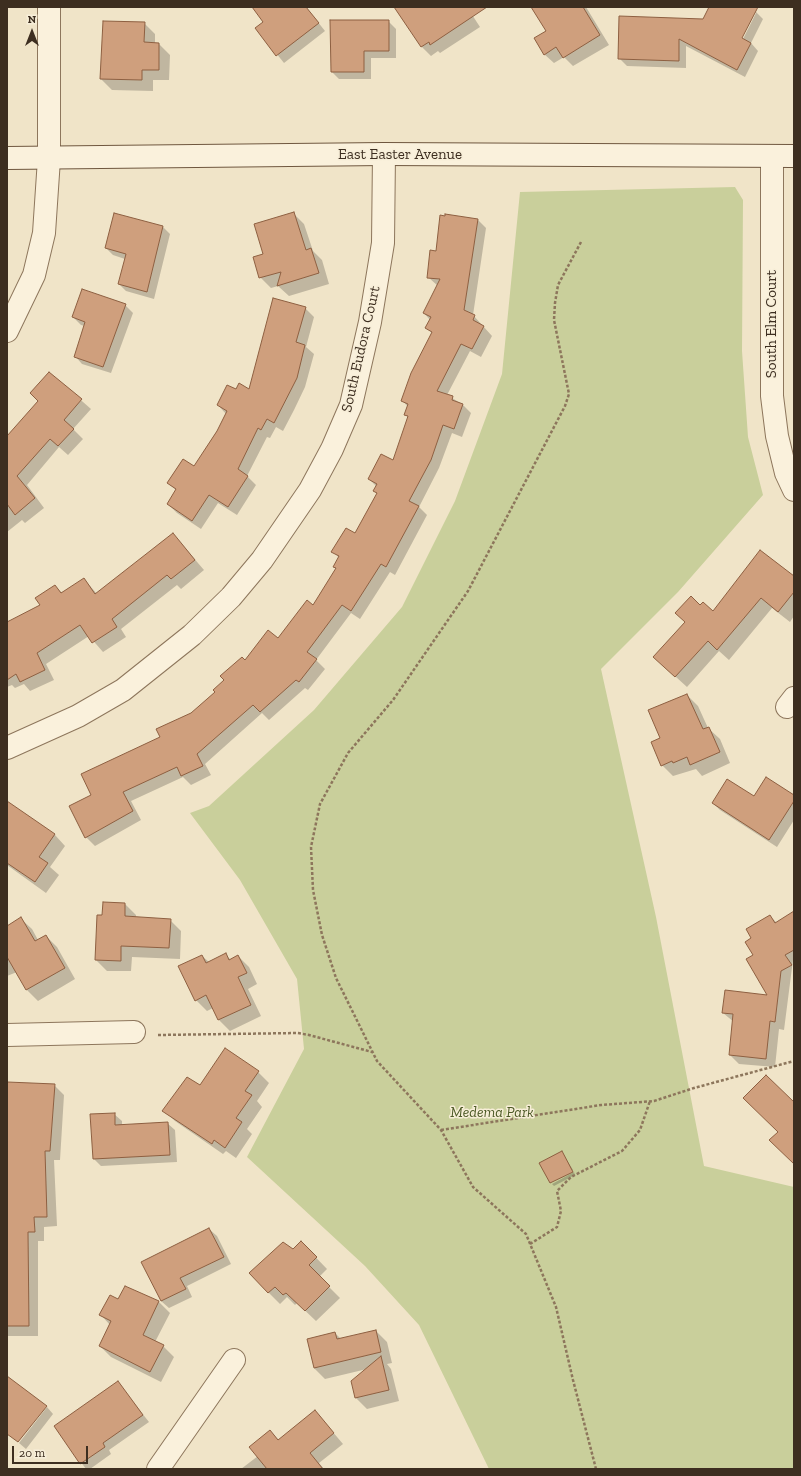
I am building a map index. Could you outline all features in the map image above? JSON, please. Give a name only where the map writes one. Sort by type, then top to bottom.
[{"type":"street","points":[[7,331],[34,275],[44,233],[49,159],[49,7]]},
{"type":"street","name":"East Easter Avenue","points":[[7,158],[49,159],[384,154],[794,156]]},
{"type":"street","name":"South Eudora Court","points":[[7,748],[78,716],[123,690],[187,639],[231,597],[262,560],[310,490],[332,449],[351,405],[370,322],[383,243],[384,154]]},
{"type":"street","name":"South Elm Court","points":[[772,156],[772,396],[777,436],[786,473],[794,490]]},
{"type":"street","points":[[7,1035],[134,1032]]},
{"type":"street","points":[[158,1469],[234,1360]]},
{"type":"path","points":[[581,242],[558,285],[555,303],[554,320],[569,394],[566,406],[468,591],[393,700],[348,752],[320,804],[312,847],[313,890],[322,935],[336,978],[376,1062],[441,1130],[473,1187],[526,1234],[556,1307],[596,1469]]},
{"type":"path","points":[[134,1032],[168,1035],[298,1033],[316,1036],[373,1053]]},
{"type":"path","points":[[441,1130],[601,1105],[650,1101],[794,1061]]},
{"type":"path","points":[[530,1244],[557,1227],[561,1211],[557,1190],[571,1177],[622,1151],[640,1130],[650,1101]]},
{"type":"green space","name":"Medema Park","points":[[735,187],[743,200],[742,351],[748,437],[763,495],[678,592],[601,669],[656,917],[704,1166],[794,1187],[794,1469],[489,1469],[419,1325],[365,1266],[247,1157],[304,1049],[297,979],[240,880],[190,813],[209,806],[314,710],[402,607],[455,501],[502,374],[520,192]]},
{"type":"building","points":[[252,7],[306,7],[319,23],[276,56],[255,28],[263,22]]},
{"type":"building","points":[[394,7],[487,7],[430,45],[429,42],[421,47]]},
{"type":"building","points":[[531,7],[583,7],[600,35],[563,58],[556,47],[544,55],[534,38],[546,31]]},
{"type":"building","points":[[709,7],[758,7],[742,38],[751,43],[737,70],[679,39],[679,61],[618,59],[619,16],[703,19]]},
{"type":"building","points":[[330,20],[389,20],[389,51],[364,51],[364,72],[331,72]]},
{"type":"building","points":[[103,21],[145,22],[144,42],[159,43],[159,70],[142,70],[142,80],[100,79]]},
{"type":"building","points":[[294,212],[306,250],[311,248],[319,273],[277,286],[281,272],[259,278],[253,257],[263,254],[254,224]]},
{"type":"building","points":[[114,213],[163,226],[147,292],[118,284],[126,254],[105,248]]},
{"type":"building","points":[[445,214],[478,219],[464,310],[475,315],[473,320],[484,326],[472,349],[461,344],[437,391],[453,396],[452,400],[463,404],[454,429],[443,425],[431,460],[409,501],[419,506],[386,567],[381,564],[351,611],[342,605],[307,652],[317,659],[299,682],[296,680],[260,712],[253,705],[197,754],[203,766],[181,776],[177,767],[123,792],[133,811],[85,838],[69,806],[91,795],[81,774],[160,737],[156,729],[191,713],[215,692],[213,690],[224,680],[220,676],[242,657],[245,660],[268,630],[278,638],[307,600],[313,605],[336,568],[333,567],[339,556],[331,552],[346,528],[355,533],[377,493],[373,491],[377,484],[368,479],[381,454],[393,460],[408,416],[404,415],[408,404],[401,401],[411,373],[432,332],[425,328],[431,317],[423,313],[440,279],[427,278],[430,250],[436,251],[440,215],[445,216]]},
{"type":"building","points":[[82,289],[126,304],[103,367],[74,357],[85,322],[72,317]]},
{"type":"building","points":[[273,298],[306,307],[296,342],[305,345],[297,378],[274,423],[267,419],[261,430],[258,428],[238,469],[248,476],[228,507],[209,495],[192,521],[167,504],[176,489],[167,483],[183,459],[194,466],[217,431],[227,411],[217,405],[227,385],[236,389],[239,383],[249,389]]},
{"type":"building","points":[[49,372],[82,399],[64,420],[74,429],[58,446],[50,439],[17,476],[35,498],[15,515],[7,504],[7,436],[38,401],[30,393]]},
{"type":"building","points":[[173,533],[195,560],[171,579],[167,575],[112,619],[117,627],[92,643],[80,625],[37,653],[45,670],[20,682],[16,674],[7,680],[7,622],[40,605],[35,598],[55,585],[61,593],[84,578],[95,594]]},
{"type":"building","points":[[760,550],[794,576],[794,592],[778,612],[761,598],[717,650],[708,641],[675,677],[653,657],[685,622],[675,613],[691,596],[700,605],[703,602],[713,611]]},
{"type":"building","points":[[687,694],[703,729],[709,727],[720,752],[690,765],[687,757],[661,766],[651,742],[660,738],[648,710]]},
{"type":"building","points":[[766,777],[794,795],[794,801],[769,840],[712,803],[727,779],[754,796]]},
{"type":"building","points":[[7,801],[55,834],[39,857],[48,863],[35,882],[7,863]]},
{"type":"building","points":[[103,902],[125,903],[125,916],[171,919],[169,948],[121,946],[121,961],[95,960],[97,915],[102,915]]},
{"type":"building","points":[[794,911],[794,950],[785,955],[792,965],[781,971],[775,1022],[770,1021],[766,1059],[729,1055],[733,1014],[722,1013],[725,990],[767,995],[746,959],[753,955],[745,942],[751,938],[746,929],[770,915],[775,923]]},
{"type":"building","points":[[21,917],[35,941],[46,935],[65,968],[26,990],[7,957],[7,926]]},
{"type":"building","points":[[226,953],[229,960],[238,955],[247,973],[238,977],[251,1005],[218,1020],[206,995],[195,1001],[178,966],[202,955],[206,963]]},
{"type":"building","points":[[225,1048],[259,1071],[245,1091],[252,1095],[236,1118],[242,1122],[225,1148],[214,1140],[212,1144],[162,1111],[187,1077],[200,1085]]},
{"type":"building","points":[[766,1075],[794,1102],[794,1164],[769,1140],[778,1132],[743,1098]]},
{"type":"building","points":[[7,1082],[55,1084],[50,1151],[45,1151],[47,1217],[34,1217],[35,1232],[28,1232],[29,1326],[7,1326]]},
{"type":"building","points":[[115,1113],[115,1125],[168,1122],[170,1155],[93,1159],[90,1114]]},
{"type":"building","points":[[562,1151],[573,1172],[550,1183],[539,1163]]},
{"type":"building","points":[[209,1228],[224,1257],[180,1278],[186,1289],[161,1301],[141,1262]]},
{"type":"building","points":[[301,1241],[317,1257],[309,1265],[330,1286],[305,1311],[286,1293],[283,1295],[275,1287],[268,1293],[249,1273],[283,1242],[293,1249]]},
{"type":"building","points":[[125,1286],[159,1301],[143,1335],[164,1345],[150,1372],[99,1346],[111,1321],[99,1315],[110,1295],[118,1299]]},
{"type":"building","points":[[376,1330],[381,1352],[314,1368],[307,1339],[335,1332],[337,1339]]},
{"type":"building","points":[[381,1356],[389,1390],[355,1398],[351,1381]]},
{"type":"building","points":[[7,1376],[47,1406],[18,1442],[7,1434]]},
{"type":"building","points":[[118,1381],[143,1415],[103,1443],[105,1447],[80,1464],[54,1426]]},
{"type":"building","points":[[315,1410],[334,1433],[310,1453],[323,1469],[267,1469],[249,1447],[270,1430],[278,1440]]}]
